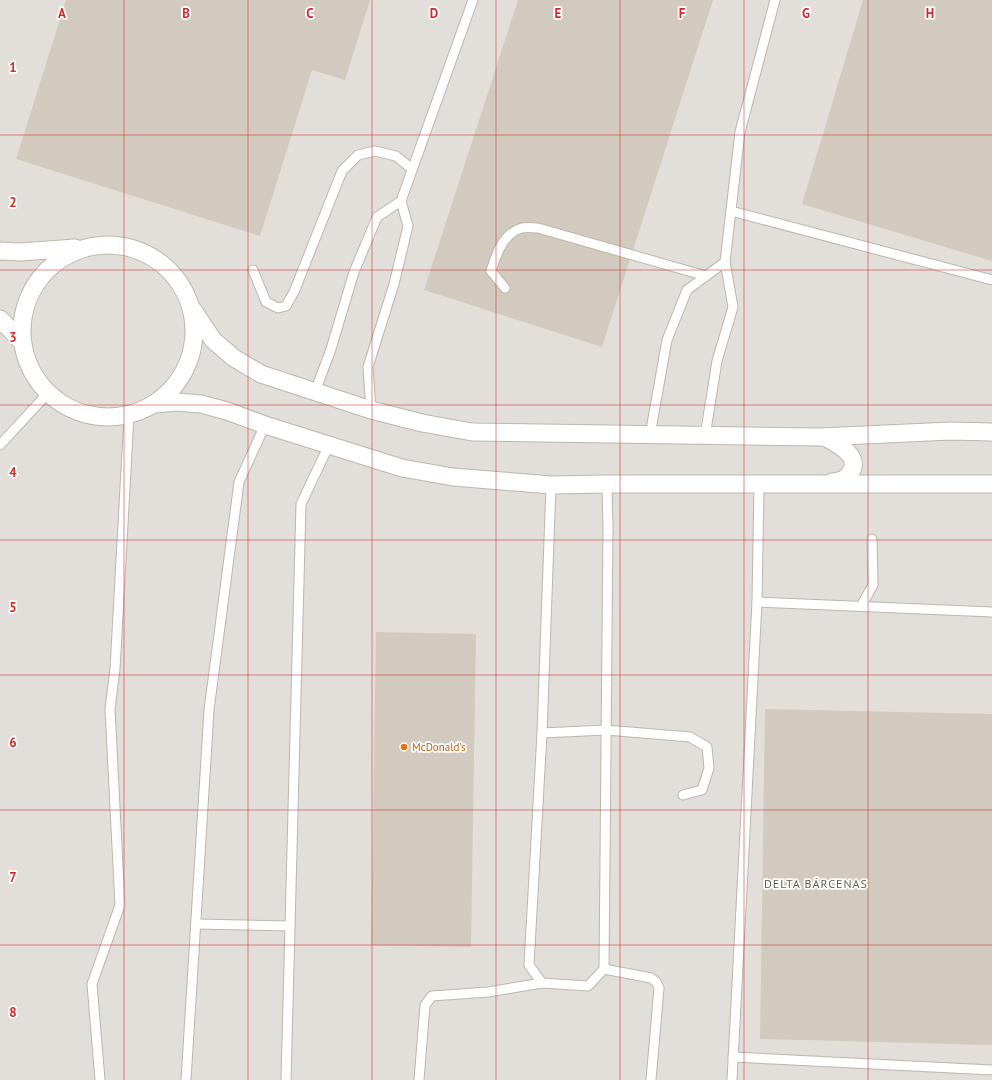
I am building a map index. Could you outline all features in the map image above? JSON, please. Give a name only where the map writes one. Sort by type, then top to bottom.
[{"type":"street","points":[[0,251],[20,252],[118,245],[151,256],[177,279],[192,310],[213,340],[234,358],[261,374],[371,410],[422,423],[472,432],[825,438],[951,431],[992,432]]},
{"type":"street","points":[[83,248],[56,262],[35,284],[23,312],[22,342],[31,370],[48,393],[72,409],[100,417],[129,415],[155,404],[176,386],[189,363],[195,337],[192,310]]},
{"type":"street","points":[[0,319],[22,342]]},
{"type":"street","points":[[155,404],[177,402],[201,404],[227,411],[265,425],[402,468],[453,477],[551,485],[992,484]]},
{"type":"street","points":[[825,438],[848,453],[853,459],[854,466],[847,478],[826,484]]},
{"type":"lane","points":[[315,392],[354,272],[377,218],[400,201],[473,0]]},
{"type":"lane","points":[[705,436],[717,361],[733,307],[725,262],[740,132],[775,0]]},
{"type":"lane","points":[[253,270],[266,302],[278,308],[286,306],[294,292],[342,171],[358,155],[375,151],[396,156],[412,169]]},
{"type":"lane","points":[[371,410],[368,367],[394,284],[408,226],[400,201]]},
{"type":"lane","points":[[731,211],[992,280]]},
{"type":"lane","points":[[505,288],[491,271],[497,252],[509,235],[522,228],[538,228],[706,276]]},
{"type":"lane","points":[[650,435],[667,340],[687,290],[725,262]]},
{"type":"lane","points":[[0,445],[48,393]]},
{"type":"lane","points":[[100,1080],[92,984],[120,905],[110,709],[115,669],[129,415]]},
{"type":"lane","points":[[186,1080],[209,710],[239,482],[265,425]]},
{"type":"lane","points":[[286,1080],[301,504],[329,445]]},
{"type":"lane","points":[[419,1080],[425,1004],[432,996],[488,992],[542,983],[588,986],[604,970],[608,528],[606,484]]},
{"type":"lane","points":[[732,1080],[757,602],[759,484]]},
{"type":"lane","points":[[542,983],[530,965],[542,733],[551,485]]},
{"type":"lane","points":[[861,606],[874,585],[872,539]]},
{"type":"lane","points":[[757,602],[992,612]]},
{"type":"lane","points":[[542,733],[606,730],[690,737],[707,747],[709,768],[702,790],[682,794]]},
{"type":"lane","points":[[196,924],[290,926]]},
{"type":"lane","points":[[604,970],[651,978],[656,982],[659,988],[651,1080]]},
{"type":"lane","points":[[733,1057],[992,1070]]},
{"type":"shaded area","name":"DELTA BÁRCENAS","points":[[0,0],[992,0],[992,1080],[0,1080]]},
{"type":"building","points":[[66,0],[370,0],[345,80],[312,70],[260,236],[16,159]]},
{"type":"building","points":[[518,0],[713,0],[602,347],[424,290]]},
{"type":"building","points":[[863,0],[992,0],[992,261],[802,204]]},
{"type":"building","points":[[376,632],[476,634],[471,947],[371,945]]},
{"type":"building","points":[[765,709],[992,714],[992,1045],[760,1039]]},
{"type":"place","name":"McDonald's","points":[[404,747]]},
{"type":"district","name":"DELTA BÁRCENAS","points":[[816,883]]}]
